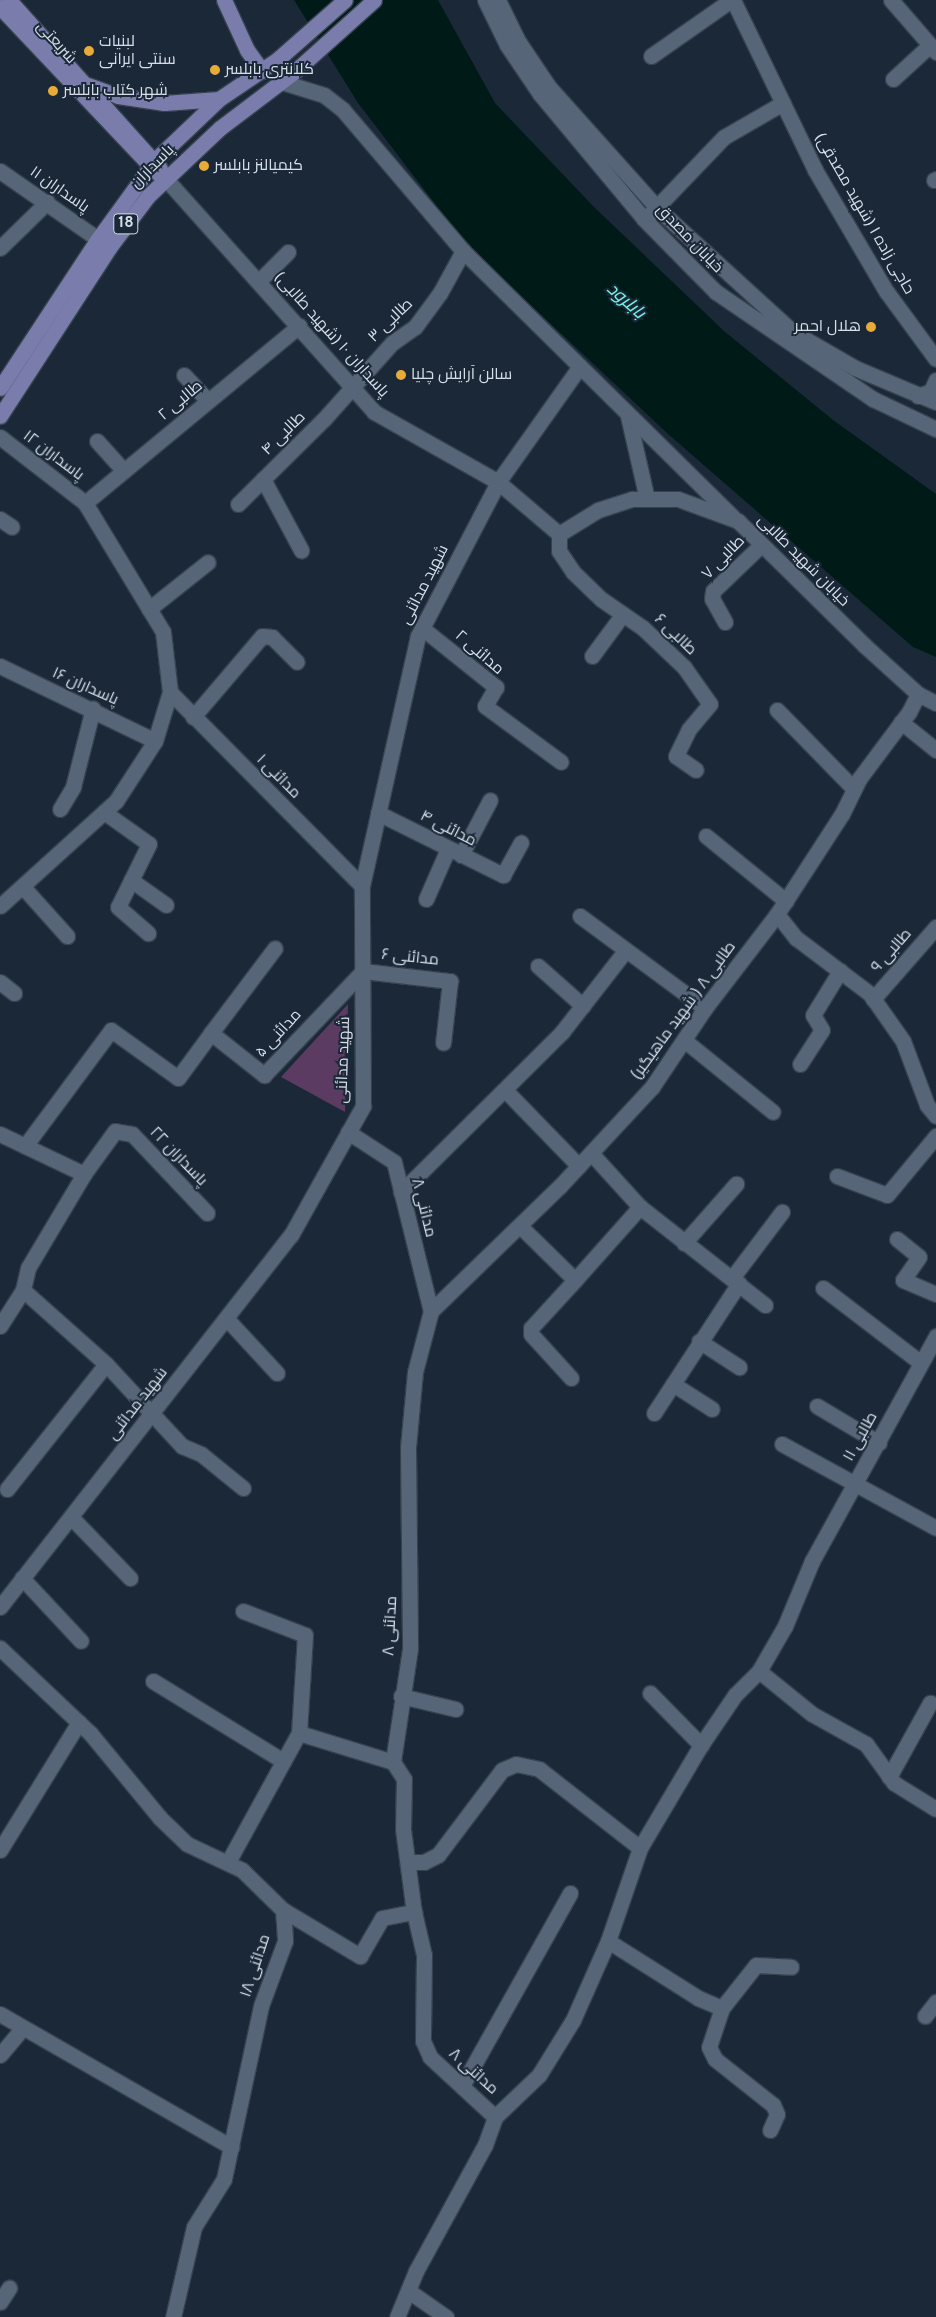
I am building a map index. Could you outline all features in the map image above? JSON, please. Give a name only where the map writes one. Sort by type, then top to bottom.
[{"type":"main road","name":"شریعتی","points":[[9,0],[86,84],[152,163]]},
{"type":"main road","points":[[224,0],[247,50],[262,71]]},
{"type":"main road","name":"پاسداران","points":[[0,388],[98,239],[152,163],[219,100],[278,59],[345,0]]},
{"type":"main road","name":"پاسداران","points":[[0,416],[109,248],[165,178],[220,128],[295,71],[374,0]]},
{"type":"main road","name":"شریعتی","points":[[0,7],[152,163]]},
{"type":"main road","points":[[86,84],[118,96],[164,103],[219,100]]},
{"type":"main road","points":[[152,163],[165,178]]},
{"type":"street","name":"خیابان مصدق","points":[[485,0],[507,45],[540,94],[644,219],[716,292],[873,399],[936,429]]},
{"type":"street","name":"خیابان مصدق","points":[[498,0],[548,87],[657,208],[793,332],[855,368],[936,402]]},
{"type":"street","points":[[651,56],[732,0]]},
{"type":"street","name":"حاجی زاده ۱ (شهید مصدقی)","points":[[732,0],[815,170],[886,291],[935,359]]},
{"type":"street","points":[[891,0],[933,48],[894,79]]},
{"type":"street","points":[[282,82],[324,95],[343,110],[462,251],[578,369],[738,521]]},
{"type":"street","points":[[644,219],[657,208],[724,137],[783,103]]},
{"type":"street","name":"پاسداران ۱۱","points":[[0,171],[98,239]]},
{"type":"street","name":"پاسداران ۱۰ (شهید طالبی)","points":[[165,178],[374,412],[498,482]]},
{"type":"street","points":[[0,248],[47,202]]},
{"type":"street","name":"طالبی ۳","points":[[352,386],[392,343],[414,327],[440,293],[462,251]]},
{"type":"street","points":[[259,281],[288,252]]},
{"type":"street","name":"طالبی ۲","points":[[85,503],[299,326]]},
{"type":"street","name":"شهید مدائنی","points":[[0,1607],[153,1414],[291,1235],[364,1106],[362,886],[422,628],[498,482],[578,369]]},
{"type":"street","points":[[184,375],[208,401]]},
{"type":"street","points":[[918,396],[932,391],[936,380]]},
{"type":"street","name":"طالبی ۴","points":[[238,504],[352,386]]},
{"type":"street","points":[[628,416],[647,499]]},
{"type":"street","name":"پاسداران ۱۲","points":[[0,437],[85,503]]},
{"type":"street","points":[[97,441],[124,471]]},
{"type":"street","points":[[263,479],[301,550]]},
{"type":"street","points":[[498,482],[559,534]]},
{"type":"street","name":"خیابان شهید طالبی","points":[[559,534],[598,510],[632,499],[678,499],[738,521],[918,694],[936,703]]},
{"type":"street","points":[[0,906],[116,801],[155,741],[170,692],[162,632],[85,503]]},
{"type":"street","name":"طالبی ۶","points":[[559,534],[559,551],[573,572],[684,667],[710,704],[689,729],[676,756],[696,770]]},
{"type":"street","name":"طالبی ۷","points":[[725,622],[712,599],[713,591],[761,545]]},
{"type":"street","points":[[149,609],[208,562]]},
{"type":"street","points":[[592,656],[623,614]]},
{"type":"street","name":"مدائنی ۲","points":[[422,628],[496,687],[485,706],[561,762]]},
{"type":"street","points":[[192,717],[262,636],[272,637],[297,662]]},
{"type":"street","name":"پاسداران ۱۶","points":[[0,666],[93,708],[155,741]]},
{"type":"street","name":"مدائنی ۱","points":[[170,692],[192,717],[362,886]]},
{"type":"street","name":"طالبی ۸ ( شهید ماهیگیر)","points":[[431,1311],[520,1226],[652,1087],[704,1008],[786,901],[854,789],[901,722],[918,694]]},
{"type":"street","points":[[60,809],[74,787],[93,708]]},
{"type":"street","points":[[777,710],[854,789]]},
{"type":"street","points":[[901,722],[936,750]]},
{"type":"street","points":[[462,856],[490,800]]},
{"type":"street","points":[[104,812],[149,844],[118,907],[148,933]]},
{"type":"street","name":"مدائنی ۴","points":[[378,812],[448,849],[503,875],[521,843]]},
{"type":"street","points":[[706,836],[786,901]]},
{"type":"street","points":[[426,899],[448,849]]},
{"type":"street","points":[[132,880],[166,905]]},
{"type":"street","points":[[23,887],[67,936]]},
{"type":"street","points":[[777,914],[796,938],[874,999],[903,1041],[927,1105],[936,1116]]},
{"type":"street","points":[[580,916],[625,952],[704,1008]]},
{"type":"street","name":"طالبی ۹","points":[[874,999],[936,927]]},
{"type":"street","points":[[25,1146],[111,1030],[178,1078],[275,948]]},
{"type":"street","points":[[401,1192],[505,1090],[582,1006],[625,952]]},
{"type":"street","points":[[538,966],[582,1006]]},
{"type":"street","name":"مدائنی ۵","points":[[210,1033],[264,1076],[363,971]]},
{"type":"street","name":"مدائنی ۶","points":[[363,971],[450,980],[443,1043]]},
{"type":"street","points":[[800,1064],[822,1030],[813,1015],[840,971]]},
{"type":"street","points":[[0,982],[14,993]]},
{"type":"street","points":[[684,1040],[773,1112]]},
{"type":"street","points":[[505,1090],[579,1166]]},
{"type":"street","name":"پاسداران ۲۲","points":[[84,1174],[115,1131],[132,1134],[207,1213]]},
{"type":"street","name":"مدائنی ۸","points":[[348,1132],[394,1162],[431,1311],[415,1372],[408,1448],[410,1649],[401,1696],[393,1762],[404,1780],[403,1829],[414,1912],[424,1955],[423,2041],[430,2057],[463,2084],[495,2117]]},
{"type":"street","points":[[0,1134],[84,1174],[23,1277],[24,1290],[0,1326]]},
{"type":"street","points":[[837,1176],[887,1196],[936,1136]]},
{"type":"street","points":[[591,1152],[640,1207],[765,1305]]},
{"type":"street","points":[[684,1243],[736,1184]]},
{"type":"street","points":[[571,1378],[530,1334],[531,1328],[640,1207]]},
{"type":"street","points":[[654,1413],[735,1281],[782,1212]]},
{"type":"street","points":[[520,1226],[575,1280]]},
{"type":"street","points":[[897,1239],[919,1257],[903,1280],[936,1294]]},
{"type":"street","points":[[823,1288],[921,1363]]},
{"type":"street","points":[[24,1290],[106,1364],[182,1446],[200,1454],[243,1488]]},
{"type":"street","points":[[226,1318],[277,1373]]},
{"type":"street","name":"طالبی ۱۱","points":[[782,1444],[856,1482],[936,1336]]},
{"type":"street","points":[[699,1341],[739,1367]]},
{"type":"street","points":[[7,1489],[106,1364]]},
{"type":"street","points":[[673,1384],[712,1408]]},
{"type":"street","points":[[817,1406],[879,1443]]},
{"type":"street","points":[[396,2317],[410,2292],[416,2271],[485,2145],[495,2117],[538,2075],[573,2020],[608,1941],[640,1848],[702,1745],[735,1696],[759,1672],[856,1482],[936,1528]]},
{"type":"street","points":[[71,1517],[130,1578]]},
{"type":"street","points":[[22,1578],[81,1641]]},
{"type":"street","points":[[228,1862],[299,1733],[305,1635],[244,1611]]},
{"type":"street","points":[[0,1648],[79,1722],[160,1818],[188,1844],[228,1862],[283,1910],[360,1956],[382,1918],[414,1912]]},
{"type":"street","points":[[759,1672],[812,1714],[866,1744],[889,1776],[936,1809]]},
{"type":"street","points":[[153,1681],[283,1761]]},
{"type":"street","points":[[650,1693],[702,1745]]},
{"type":"street","points":[[401,1696],[455,1709]]},
{"type":"street","points":[[889,1776],[930,1704]]},
{"type":"street","points":[[0,1850],[79,1722]]},
{"type":"street","points":[[299,1733],[393,1762]]},
{"type":"street","points":[[408,1862],[424,1862],[438,1855],[502,1770],[516,1764],[539,1770],[640,1848]]},
{"type":"street","points":[[463,2084],[570,1893]]},
{"type":"street","name":"مدائنی ۱۸","points":[[174,2317],[194,2227],[224,2179],[261,2006],[285,1941],[283,1910]]},
{"type":"street","points":[[608,1941],[698,1998],[722,2008]]},
{"type":"street","points":[[770,2130],[777,2114],[773,2105],[715,2058],[710,2047],[722,2008],[756,1965],[792,1967]]},
{"type":"street","points":[[925,2016],[936,2002]]},
{"type":"street","points":[[0,2014],[231,2147]]},
{"type":"street","points":[[0,2055],[23,2028]]},
{"type":"street","points":[[0,2302],[8,2288]]},
{"type":"street","points":[[410,2292],[446,2317]]},
{"type":"shaded area","points":[[348,1004],[345,1112],[281,1077]]},
{"type":"water","name":"بابلرود","points":[[294,0],[438,0],[495,103],[594,207],[724,331],[833,420],[936,494],[936,657],[913,647],[668,434],[465,243],[358,103]]},
{"type":"place","name":"لبنیات سنتی ایرانی","points":[[89,51]]},
{"type":"place","name":"کلانتری بابلسر","points":[[215,70]]},
{"type":"place","name":"شهر کتاب بابلسر","points":[[53,91]]},
{"type":"place","name":"کیمیالنز بابلسر","points":[[204,166]]},
{"type":"place","name":"هلال احمر","points":[[871,327]]},
{"type":"place","name":"سالن آرایش چلیا","points":[[401,375]]}]
